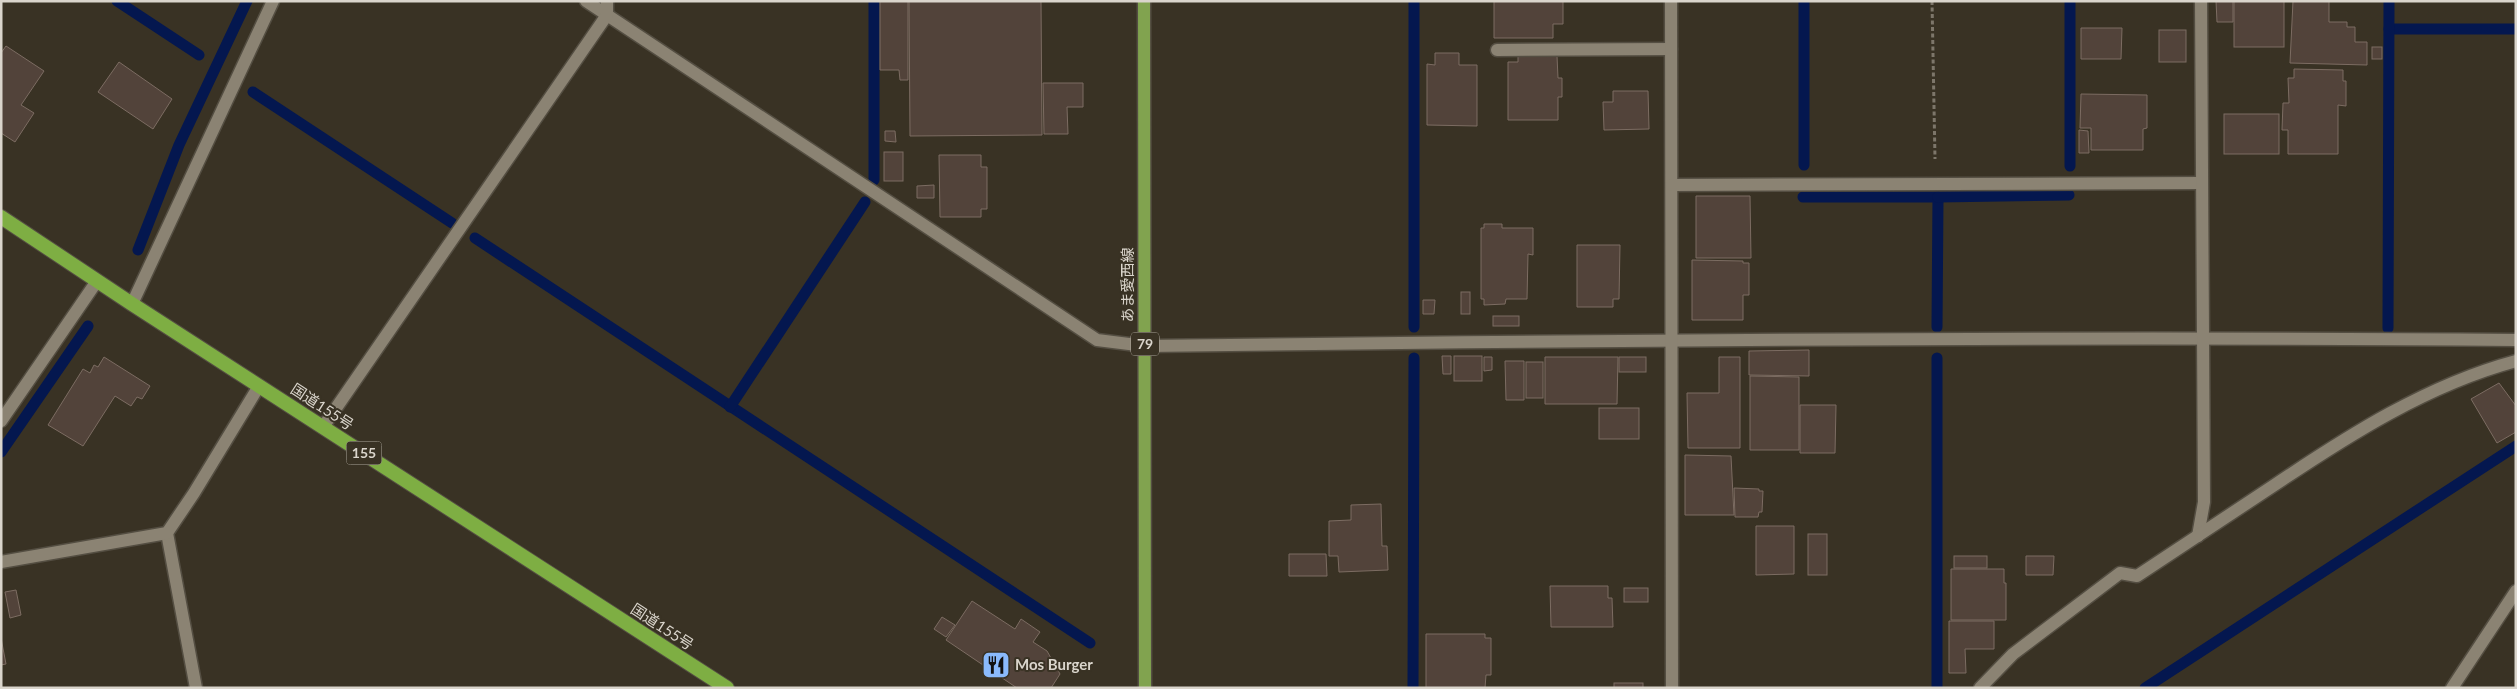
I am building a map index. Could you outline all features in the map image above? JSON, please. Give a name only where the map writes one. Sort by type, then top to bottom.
[{"type":"highway","name":"国道155号","points":[[1,217],[132,304],[727,688]]},
{"type":"main road","name":"あま愛西線","points":[[1144,1],[1145,688]]},
{"type":"street","points":[[132,304],[273,1]]},
{"type":"street","points":[[586,1],[1097,340],[1145,346],[1672,339],[2202,337],[2516,340]]},
{"type":"street","points":[[323,427],[607,15],[607,1]]},
{"type":"street","points":[[1671,1],[1672,688]]},
{"type":"street","points":[[2198,536],[2204,502],[2201,1]]},
{"type":"street","points":[[1497,50],[1671,50]]},
{"type":"street","points":[[1672,185],[2202,183]]},
{"type":"street","points":[[1,421],[97,281]]},
{"type":"street","points":[[1980,688],[2013,654],[2120,573],[2137,576],[2319,456],[2401,406],[2483,370],[2516,361]]},
{"type":"street","points":[[196,688],[167,533],[194,493],[259,386]]},
{"type":"street","points":[[1,562],[167,533]]},
{"type":"street","points":[[2452,688],[2516,591]]},
{"type":"path","points":[[1932,1],[1936,184]]},
{"type":"building","points":[[880,1],[908,1],[908,80],[900,80],[899,70],[880,70]]},
{"type":"building","points":[[909,1],[1041,1],[1042,135],[910,136]]},
{"type":"building","points":[[1494,1],[1563,1],[1563,24],[1553,24],[1553,38],[1494,38]]},
{"type":"building","points":[[2216,1],[2233,1],[2233,22],[2217,22]]},
{"type":"building","points":[[2234,1],[2284,1],[2284,47],[2234,47]]},
{"type":"building","points":[[2293,1],[2329,1],[2329,22],[2347,22],[2347,27],[2355,27],[2355,42],[2367,42],[2367,65],[2290,63]]},
{"type":"building","points":[[2081,28],[2122,28],[2121,59],[2081,59]]},
{"type":"building","points":[[2159,30],[2186,30],[2186,62],[2159,62]]},
{"type":"building","points":[[6,46],[44,71],[21,105],[34,113],[15,142],[1,133],[1,53]]},
{"type":"building","points":[[2372,47],[2382,47],[2382,59],[2372,59]]},
{"type":"building","points":[[1435,53],[1459,53],[1459,65],[1477,65],[1477,126],[1427,125],[1427,64],[1435,65]]},
{"type":"building","points":[[1518,56],[1557,56],[1558,78],[1562,78],[1562,97],[1558,97],[1558,120],[1508,120],[1508,62],[1518,62]]},
{"type":"building","points":[[119,62],[172,99],[153,129],[98,92]]},
{"type":"building","points":[[2294,69],[2343,70],[2343,81],[2346,81],[2346,106],[2338,105],[2338,154],[2288,154],[2288,130],[2282,130],[2283,103],[2289,103],[2288,78],[2294,78]]},
{"type":"building","points":[[1043,83],[1083,83],[1083,107],[1067,107],[1068,134],[1044,134]]},
{"type":"building","points":[[1613,91],[1648,91],[1649,129],[1604,130],[1603,102],[1613,102]]},
{"type":"building","points":[[2081,94],[2147,95],[2147,128],[2143,129],[2143,150],[2091,150],[2091,128],[2080,128]]},
{"type":"building","points":[[2224,114],[2279,114],[2279,154],[2224,154]]},
{"type":"building","points":[[2079,130],[2088,131],[2089,153],[2079,153]]},
{"type":"building","points":[[885,131],[895,131],[896,142],[885,141]]},
{"type":"building","points":[[884,152],[903,152],[903,181],[884,181]]},
{"type":"building","points":[[939,155],[981,155],[981,167],[987,167],[987,209],[981,209],[981,217],[940,217]]},
{"type":"building","points":[[934,185],[934,198],[917,198],[917,186]]},
{"type":"building","points":[[1696,196],[1750,196],[1751,258],[1696,258]]},
{"type":"building","points":[[1484,224],[1502,224],[1502,228],[1533,228],[1533,255],[1528,254],[1527,299],[1506,299],[1505,304],[1484,305],[1484,299],[1481,299],[1481,228],[1484,228]]},
{"type":"building","points":[[1577,245],[1620,245],[1619,299],[1613,299],[1613,307],[1577,307]]},
{"type":"building","points":[[1692,260],[1743,261],[1743,263],[1749,263],[1749,295],[1743,295],[1743,320],[1692,320]]},
{"type":"building","points":[[1461,292],[1470,292],[1470,314],[1461,314]]},
{"type":"building","points":[[1423,300],[1435,300],[1434,314],[1423,314]]},
{"type":"building","points":[[1493,316],[1519,316],[1519,326],[1493,326]]},
{"type":"building","points":[[1809,350],[1809,376],[1749,375],[1749,351]]},
{"type":"building","points":[[1442,356],[1451,356],[1451,374],[1443,374]]},
{"type":"building","points":[[1454,356],[1482,356],[1482,381],[1454,381]]},
{"type":"building","points":[[104,357],[150,386],[142,399],[137,397],[131,406],[115,396],[83,446],[48,425],[83,369],[90,373],[94,365],[98,367]]},
{"type":"building","points":[[1484,357],[1492,357],[1492,370],[1484,371]]},
{"type":"building","points":[[1545,357],[1618,357],[1617,404],[1545,404]]},
{"type":"building","points":[[1619,357],[1646,357],[1646,372],[1619,372]]},
{"type":"building","points":[[1719,357],[1740,357],[1740,448],[1688,448],[1687,393],[1719,393]]},
{"type":"building","points":[[1505,361],[1524,361],[1524,400],[1506,400]]},
{"type":"building","points":[[1526,362],[1543,362],[1543,398],[1526,398]]},
{"type":"building","points":[[1750,376],[1799,377],[1799,450],[1750,450]]},
{"type":"building","points":[[2499,383],[2516,406],[2516,432],[2497,443],[2471,399]]},
{"type":"building","points":[[1800,405],[1836,405],[1835,453],[1800,453]]},
{"type":"building","points":[[1599,408],[1639,408],[1639,439],[1599,439]]},
{"type":"building","points":[[1685,455],[1731,456],[1734,515],[1685,515]]},
{"type":"building","points":[[1734,488],[1759,489],[1759,491],[1763,491],[1762,512],[1759,512],[1758,517],[1735,517]]},
{"type":"building","points":[[1381,504],[1382,546],[1387,546],[1388,570],[1339,572],[1338,556],[1329,556],[1329,521],[1351,520],[1351,505]]},
{"type":"building","points":[[1756,526],[1794,526],[1794,574],[1756,575]]},
{"type":"building","points":[[1808,534],[1827,534],[1827,575],[1808,575]]},
{"type":"building","points":[[1289,554],[1326,554],[1327,576],[1289,576]]},
{"type":"building","points":[[1954,556],[1987,556],[1987,568],[1954,568]]},
{"type":"building","points":[[2026,556],[2054,556],[2053,575],[2026,575]]},
{"type":"building","points":[[1951,569],[2004,569],[2006,620],[1951,620]]},
{"type":"building","points":[[1550,586],[1608,586],[1608,598],[1612,598],[1613,627],[1551,627]]},
{"type":"building","points":[[1624,588],[1648,588],[1648,602],[1624,602]]},
{"type":"building","points":[[16,590],[21,615],[10,618],[5,592]]},
{"type":"building","points":[[972,601],[1015,629],[1021,619],[1040,632],[1033,642],[1047,651],[1060,674],[1051,688],[1017,688],[946,640]]},
{"type":"building","points":[[942,617],[955,625],[946,637],[934,629]]},
{"type":"building","points":[[1949,621],[1994,621],[1994,649],[1965,649],[1966,673],[1949,673]]},
{"type":"building","points":[[1426,634],[1485,634],[1485,638],[1491,638],[1491,675],[1486,675],[1485,688],[1426,688]]},
{"type":"building","points":[[1,638],[6,664],[1,665]]},
{"type":"building","points":[[1614,683],[1643,683],[1643,688],[1614,688]]},
{"type":"waterway","points":[[117,1],[199,55]]},
{"type":"waterway","points":[[138,250],[179,145],[247,1]]},
{"type":"waterway","points":[[874,1],[874,180]]},
{"type":"waterway","points":[[1414,1],[1414,327]]},
{"type":"waterway","points":[[1804,1],[1804,165]]},
{"type":"waterway","points":[[2070,1],[2070,166]]},
{"type":"waterway","points":[[2388,328],[2389,1]]},
{"type":"waterway","points":[[2389,29],[2516,29]]},
{"type":"waterway","points":[[253,92],[452,223]]},
{"type":"waterway","points":[[1938,197],[2069,195]]},
{"type":"waterway","points":[[1803,197],[1938,197],[1937,327]]},
{"type":"waterway","points":[[730,407],[865,202]]},
{"type":"waterway","points":[[475,238],[1090,643]]},
{"type":"waterway","points":[[1,452],[88,326]]},
{"type":"waterway","points":[[1413,688],[1414,358]]},
{"type":"waterway","points":[[1937,358],[1937,688]]},
{"type":"waterway","points":[[2145,688],[2516,446]]},
{"type":"place","name":"Mos Burger","points":[[996,665]]}]
